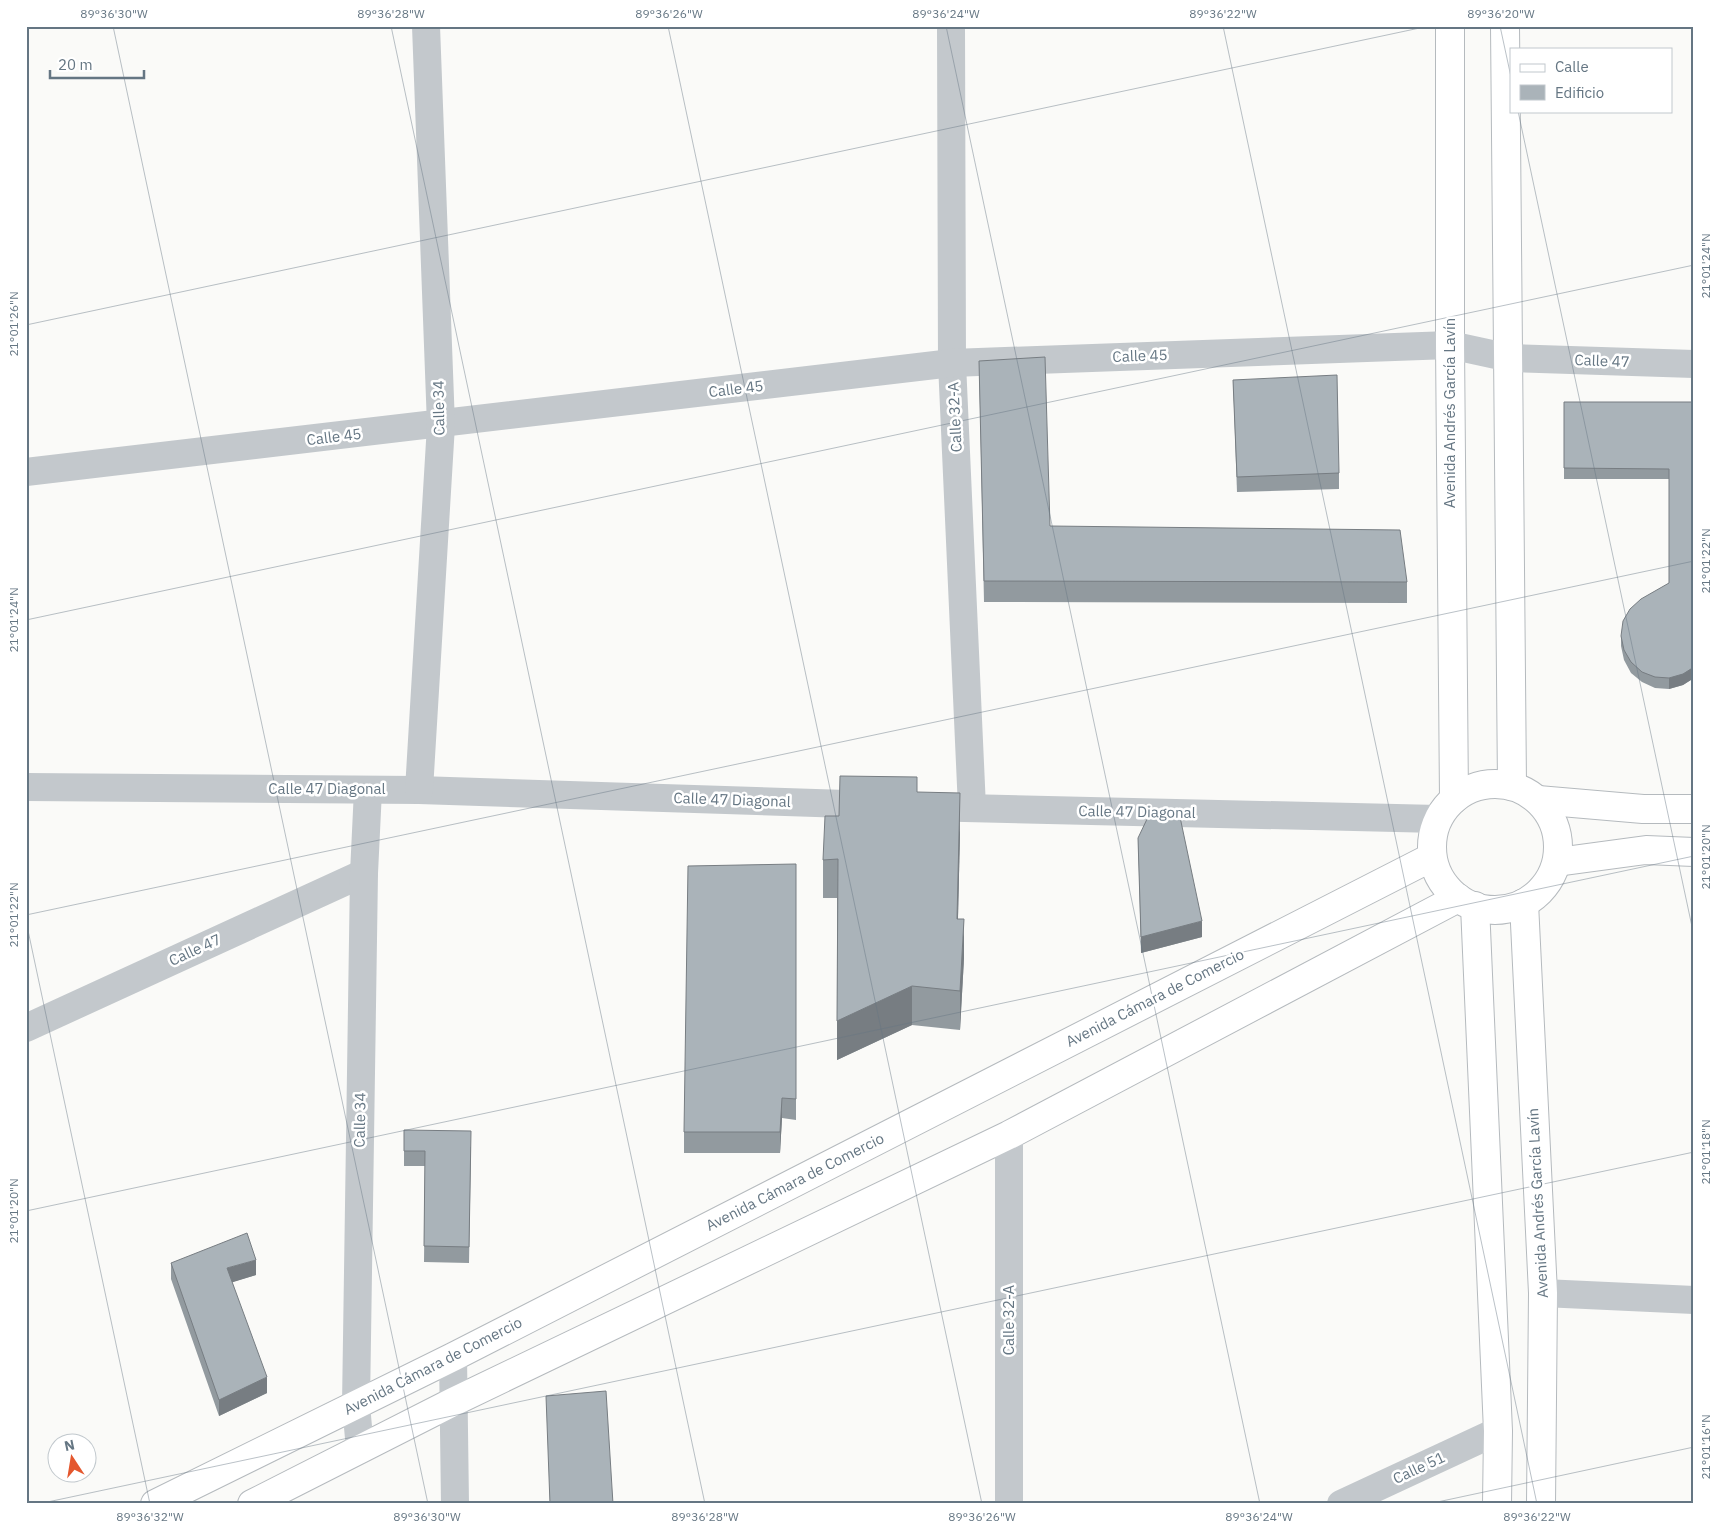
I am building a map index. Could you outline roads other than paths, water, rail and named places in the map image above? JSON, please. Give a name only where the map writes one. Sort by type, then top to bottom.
[{"type":"main road","name":"Avenida Andrés García Lavín","points":[[1446,809],[1450,345],[1450,26]]},
{"type":"main road","points":[[1505,26],[1510,358],[1512,786]]},
{"type":"main road","points":[[1491,784],[1512,786],[1538,800],[1549,813],[1556,829],[1558,845],[1556,862],[1550,879],[1538,893],[1524,903],[1508,908],[1491,910],[1466,902],[1446,886],[1437,873],[1432,857],[1432,838],[1446,809],[1471,788],[1491,784]]},
{"type":"main road","points":[[1538,800],[1642,809],[1694,810]]},
{"type":"main road","points":[[1556,862],[1646,850],[1694,852]]},
{"type":"main road","name":"Avenida Cámara de Comercio","points":[[155,1504],[453,1357],[1432,857]]},
{"type":"main road","points":[[252,1504],[453,1402],[1009,1136],[1466,902]]},
{"type":"main road","points":[[1466,902],[1498,1432],[1497,1504]]},
{"type":"main road","name":"Avenida Andrés García Lavín","points":[[1524,903],[1543,1293],[1541,1504]]},
{"type":"street","name":"Calle 34","points":[[419,790],[441,424],[426,26]]},
{"type":"street","name":"Calle 32-A","points":[[951,26],[952,363],[972,808]]},
{"type":"street","name":"Calle 45","points":[[26,472],[952,363],[1450,345],[1510,358]]},
{"type":"street","name":"Calle 47","points":[[1510,358],[1694,364]]},
{"type":"street","name":"Calle 47 Diagonal","points":[[26,787],[419,790],[972,808],[1446,809]]},
{"type":"street","name":"Calle 34","points":[[360,1449],[356,1405],[364,873],[368,790]]},
{"type":"street","name":"Calle 47","points":[[26,1028],[364,873]]},
{"type":"street","name":"Calle 32-A","points":[[1009,1136],[1009,1504]]},
{"type":"street","points":[[1543,1293],[1694,1300]]},
{"type":"street","points":[[453,1357],[455,1504]]},
{"type":"street","name":"Calle 51","points":[[1341,1504],[1498,1432]]}]
